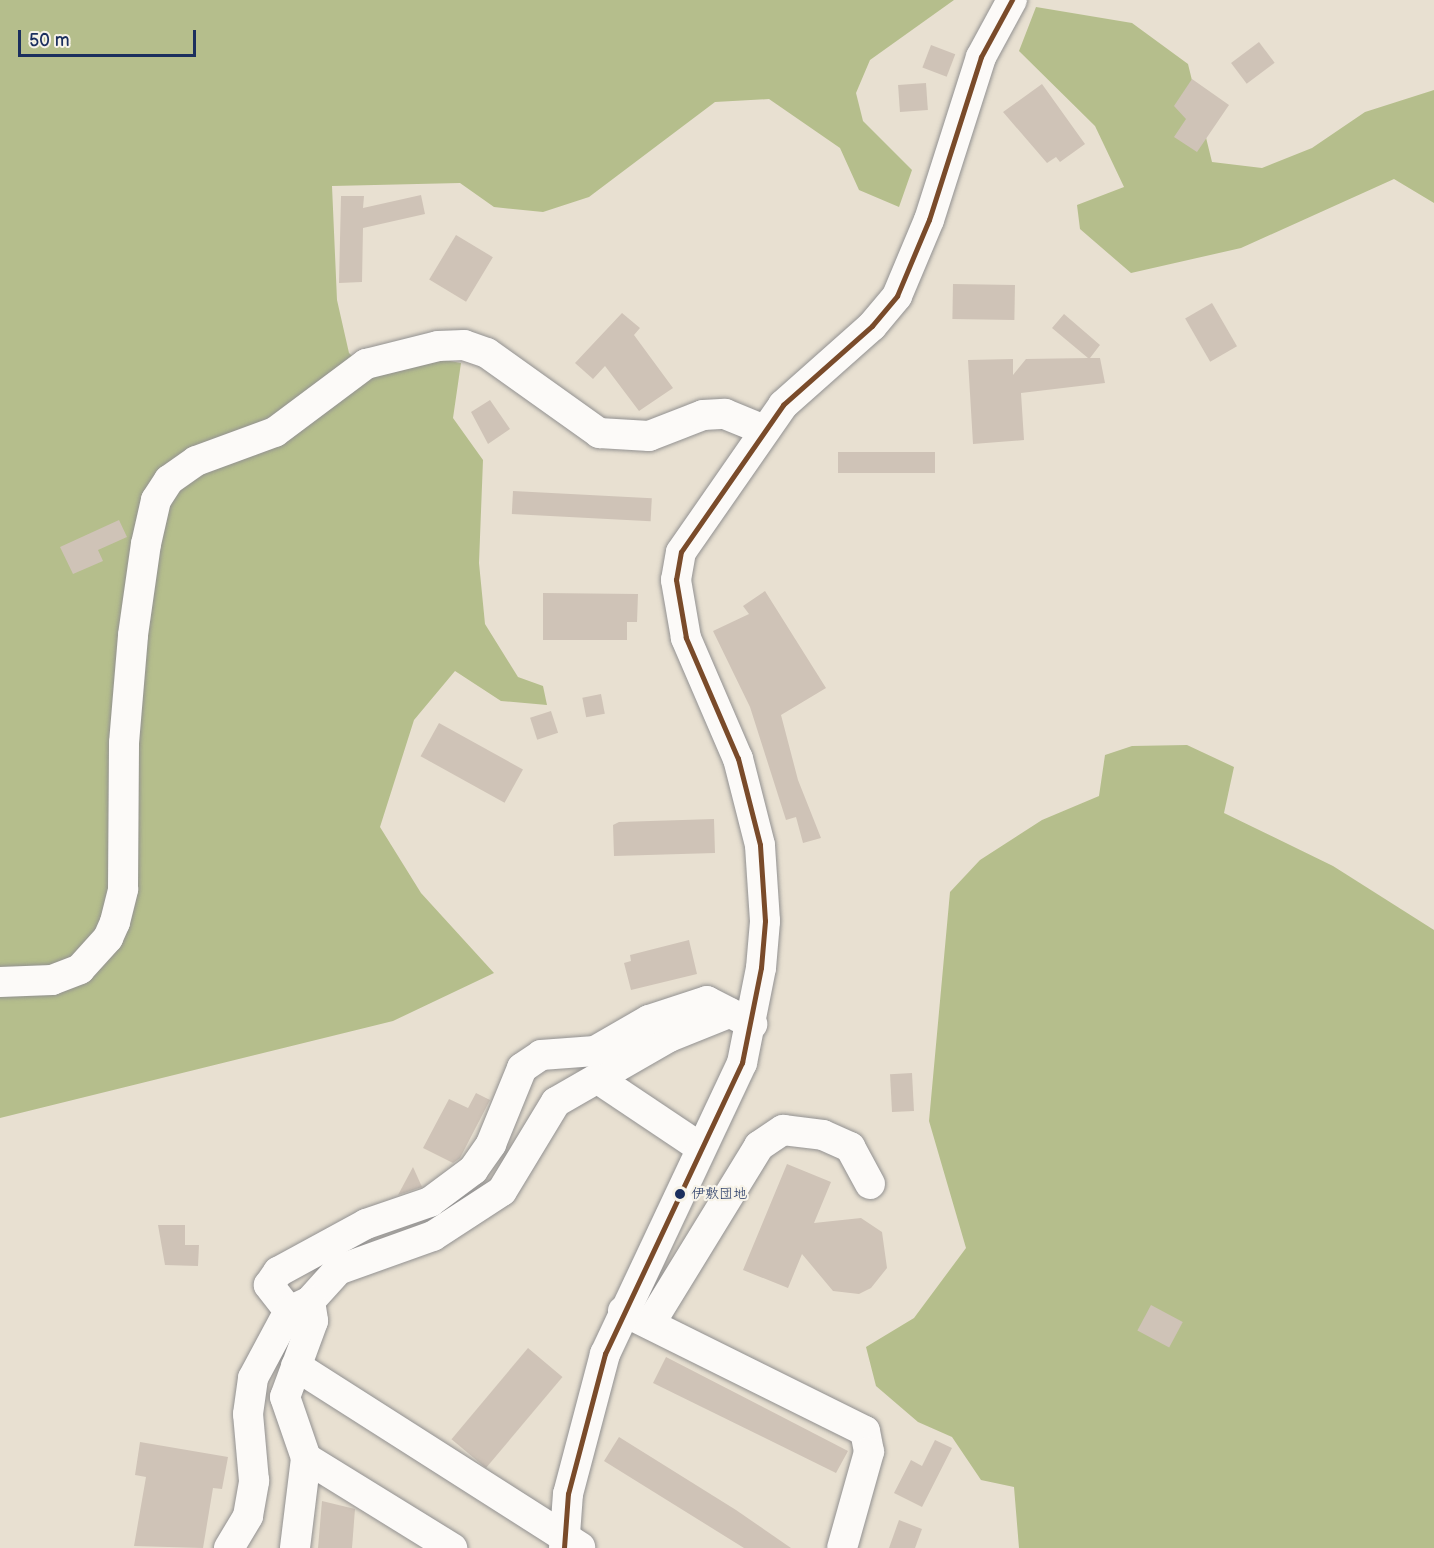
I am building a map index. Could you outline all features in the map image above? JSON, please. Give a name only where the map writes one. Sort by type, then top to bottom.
[{"type":"street","points":[[296,1366],[570,1544],[586,1411],[623,1311],[742,1063],[741,1019],[765,921],[760,845],[738,759],[686,638],[676,580],[681,552],[695,526],[764,430],[804,384],[872,326],[897,296],[929,220],[981,57],[1012,0]]},
{"type":"street","points":[[0,982],[52,980],[80,969],[108,938],[116,922],[123,889],[124,743],[133,635],[146,544],[156,500],[169,480],[196,461],[275,432],[366,364],[438,346],[464,345],[487,353],[598,433],[649,436],[703,415],[725,414],[764,430]]},
{"type":"street","points":[[295,1548],[306,1458],[285,1397],[313,1321],[300,1306],[269,1285],[278,1272],[366,1224],[430,1202],[473,1170],[491,1144],[522,1068],[541,1055],[595,1051],[649,1020],[707,1001],[741,1019]]},
{"type":"street","points":[[229,1548],[248,1516],[254,1481],[248,1414],[253,1378],[300,1306],[338,1270],[441,1232],[502,1191],[556,1102],[601,1081],[669,1037],[741,1019]]},
{"type":"street","points":[[601,1081],[701,1148]]},
{"type":"street","points":[[650,1324],[759,1146],[783,1130],[823,1135],[850,1147],[870,1184]]},
{"type":"street","points":[[623,1311],[865,1431],[869,1452],[842,1548]]},
{"type":"street","points":[[306,1458],[423,1539],[452,1548]]},
{"type":"green space","points":[[0,0],[954,0],[870,60],[856,93],[863,121],[912,170],[899,207],[859,190],[840,148],[769,99],[715,102],[589,197],[543,212],[494,207],[460,183],[332,186],[337,300],[349,353],[373,377],[444,360],[461,363],[453,418],[483,460],[479,563],[485,624],[518,677],[543,686],[547,705],[501,701],[455,671],[414,720],[380,827],[421,893],[494,973],[393,1021],[0,1118]]},
{"type":"green space","points":[[1036,7],[1132,23],[1188,64],[1212,162],[1262,168],[1312,148],[1365,112],[1434,90],[1434,203],[1394,179],[1241,248],[1131,273],[1080,229],[1077,205],[1124,187],[1095,126],[1019,51]]},
{"type":"green space","points":[[1187,745],[1234,767],[1224,813],[1333,866],[1434,930],[1434,1548],[1019,1548],[1014,1487],[981,1480],[952,1437],[918,1422],[876,1386],[866,1347],[914,1318],[966,1248],[929,1121],[950,892],[980,860],[1042,820],[1099,796],[1105,755],[1132,746]]},
{"type":"building","points":[[1259,42],[1275,63],[1247,84],[1231,63]]},
{"type":"building","points":[[931,45],[955,54],[947,77],[922,67]]},
{"type":"building","points":[[1192,79],[1229,105],[1197,152],[1174,137],[1186,119],[1174,106]]},
{"type":"building","points":[[926,83],[928,110],[900,112],[898,85]]},
{"type":"building","points":[[1042,84],[1085,144],[1060,162],[1056,157],[1047,163],[1003,112]]},
{"type":"building","points":[[421,195],[425,214],[363,228],[362,282],[339,283],[341,196],[364,196],[363,208]]},
{"type":"building","points":[[456,235],[493,257],[466,302],[429,280]]},
{"type":"building","points":[[953,284],[1015,285],[1014,320],[952,319]]},
{"type":"building","points":[[1212,303],[1237,346],[1210,362],[1185,318]]},
{"type":"building","points":[[622,313],[640,328],[634,335],[673,388],[639,411],[605,366],[593,379],[575,363]]},
{"type":"building","points":[[1064,314],[1100,345],[1090,358],[1100,358],[1105,383],[1021,393],[1024,440],[973,444],[968,360],[1013,359],[1013,375],[1026,359],[1088,358],[1052,328]]},
{"type":"building","points":[[490,400],[510,429],[488,444],[471,412]]},
{"type":"building","points":[[838,452],[935,452],[935,473],[838,473]]},
{"type":"building","points":[[513,491],[652,498],[651,521],[512,514]]},
{"type":"building","points":[[119,520],[127,537],[98,550],[103,561],[73,574],[60,547]]},
{"type":"building","points":[[765,591],[826,688],[781,715],[798,780],[821,838],[803,843],[796,817],[786,820],[750,707],[713,631],[749,614],[743,606]]},
{"type":"building","points":[[543,593],[638,594],[637,622],[627,622],[627,640],[543,640]]},
{"type":"building","points":[[601,694],[605,714],[586,717],[582,698]]},
{"type":"building","points":[[551,711],[558,733],[537,740],[530,718]]},
{"type":"building","points":[[439,723],[523,770],[505,803],[421,756]]},
{"type":"building","points":[[714,819],[715,853],[614,856],[613,825],[619,822]]},
{"type":"building","points":[[689,940],[697,974],[631,990],[624,963],[631,961],[630,955]]},
{"type":"building","points":[[912,1073],[914,1111],[892,1112],[890,1074]]},
{"type":"building","points":[[476,1093],[490,1100],[460,1158],[453,1163],[423,1148],[449,1099],[468,1108]]},
{"type":"building","points":[[787,1164],[831,1182],[814,1223],[861,1218],[882,1232],[887,1268],[871,1288],[859,1294],[833,1291],[802,1254],[788,1288],[743,1270]]},
{"type":"building","points":[[413,1167],[422,1187],[398,1195]]},
{"type":"building","points":[[158,1225],[185,1225],[185,1245],[199,1245],[198,1266],[165,1265]]},
{"type":"building","points":[[1151,1305],[1183,1322],[1169,1348],[1137,1331]]},
{"type":"building","points":[[528,1348],[562,1377],[486,1468],[452,1439]]},
{"type":"building","points":[[666,1357],[848,1451],[836,1473],[653,1383]]},
{"type":"building","points":[[619,1437],[736,1510],[791,1548],[744,1548],[604,1461]]},
{"type":"building","points":[[935,1440],[952,1448],[922,1507],[894,1493],[911,1460],[922,1466]]},
{"type":"building","points":[[140,1442],[228,1457],[222,1489],[213,1488],[203,1548],[134,1546],[146,1477],[135,1475]]},
{"type":"building","points":[[322,1501],[355,1509],[352,1548],[318,1548]]},
{"type":"building","points":[[899,1520],[922,1529],[915,1548],[889,1548]]},
{"type":"transit line","points":[[564,1548],[568,1494],[605,1354],[742,1063],[761,968],[765,921],[760,845],[738,759],[686,638],[676,580],[681,552],[783,405],[872,326],[897,296],[929,220],[981,57],[1012,0]]},
{"type":"place","name":"伊敷団地","points":[[680,1194]]}]
